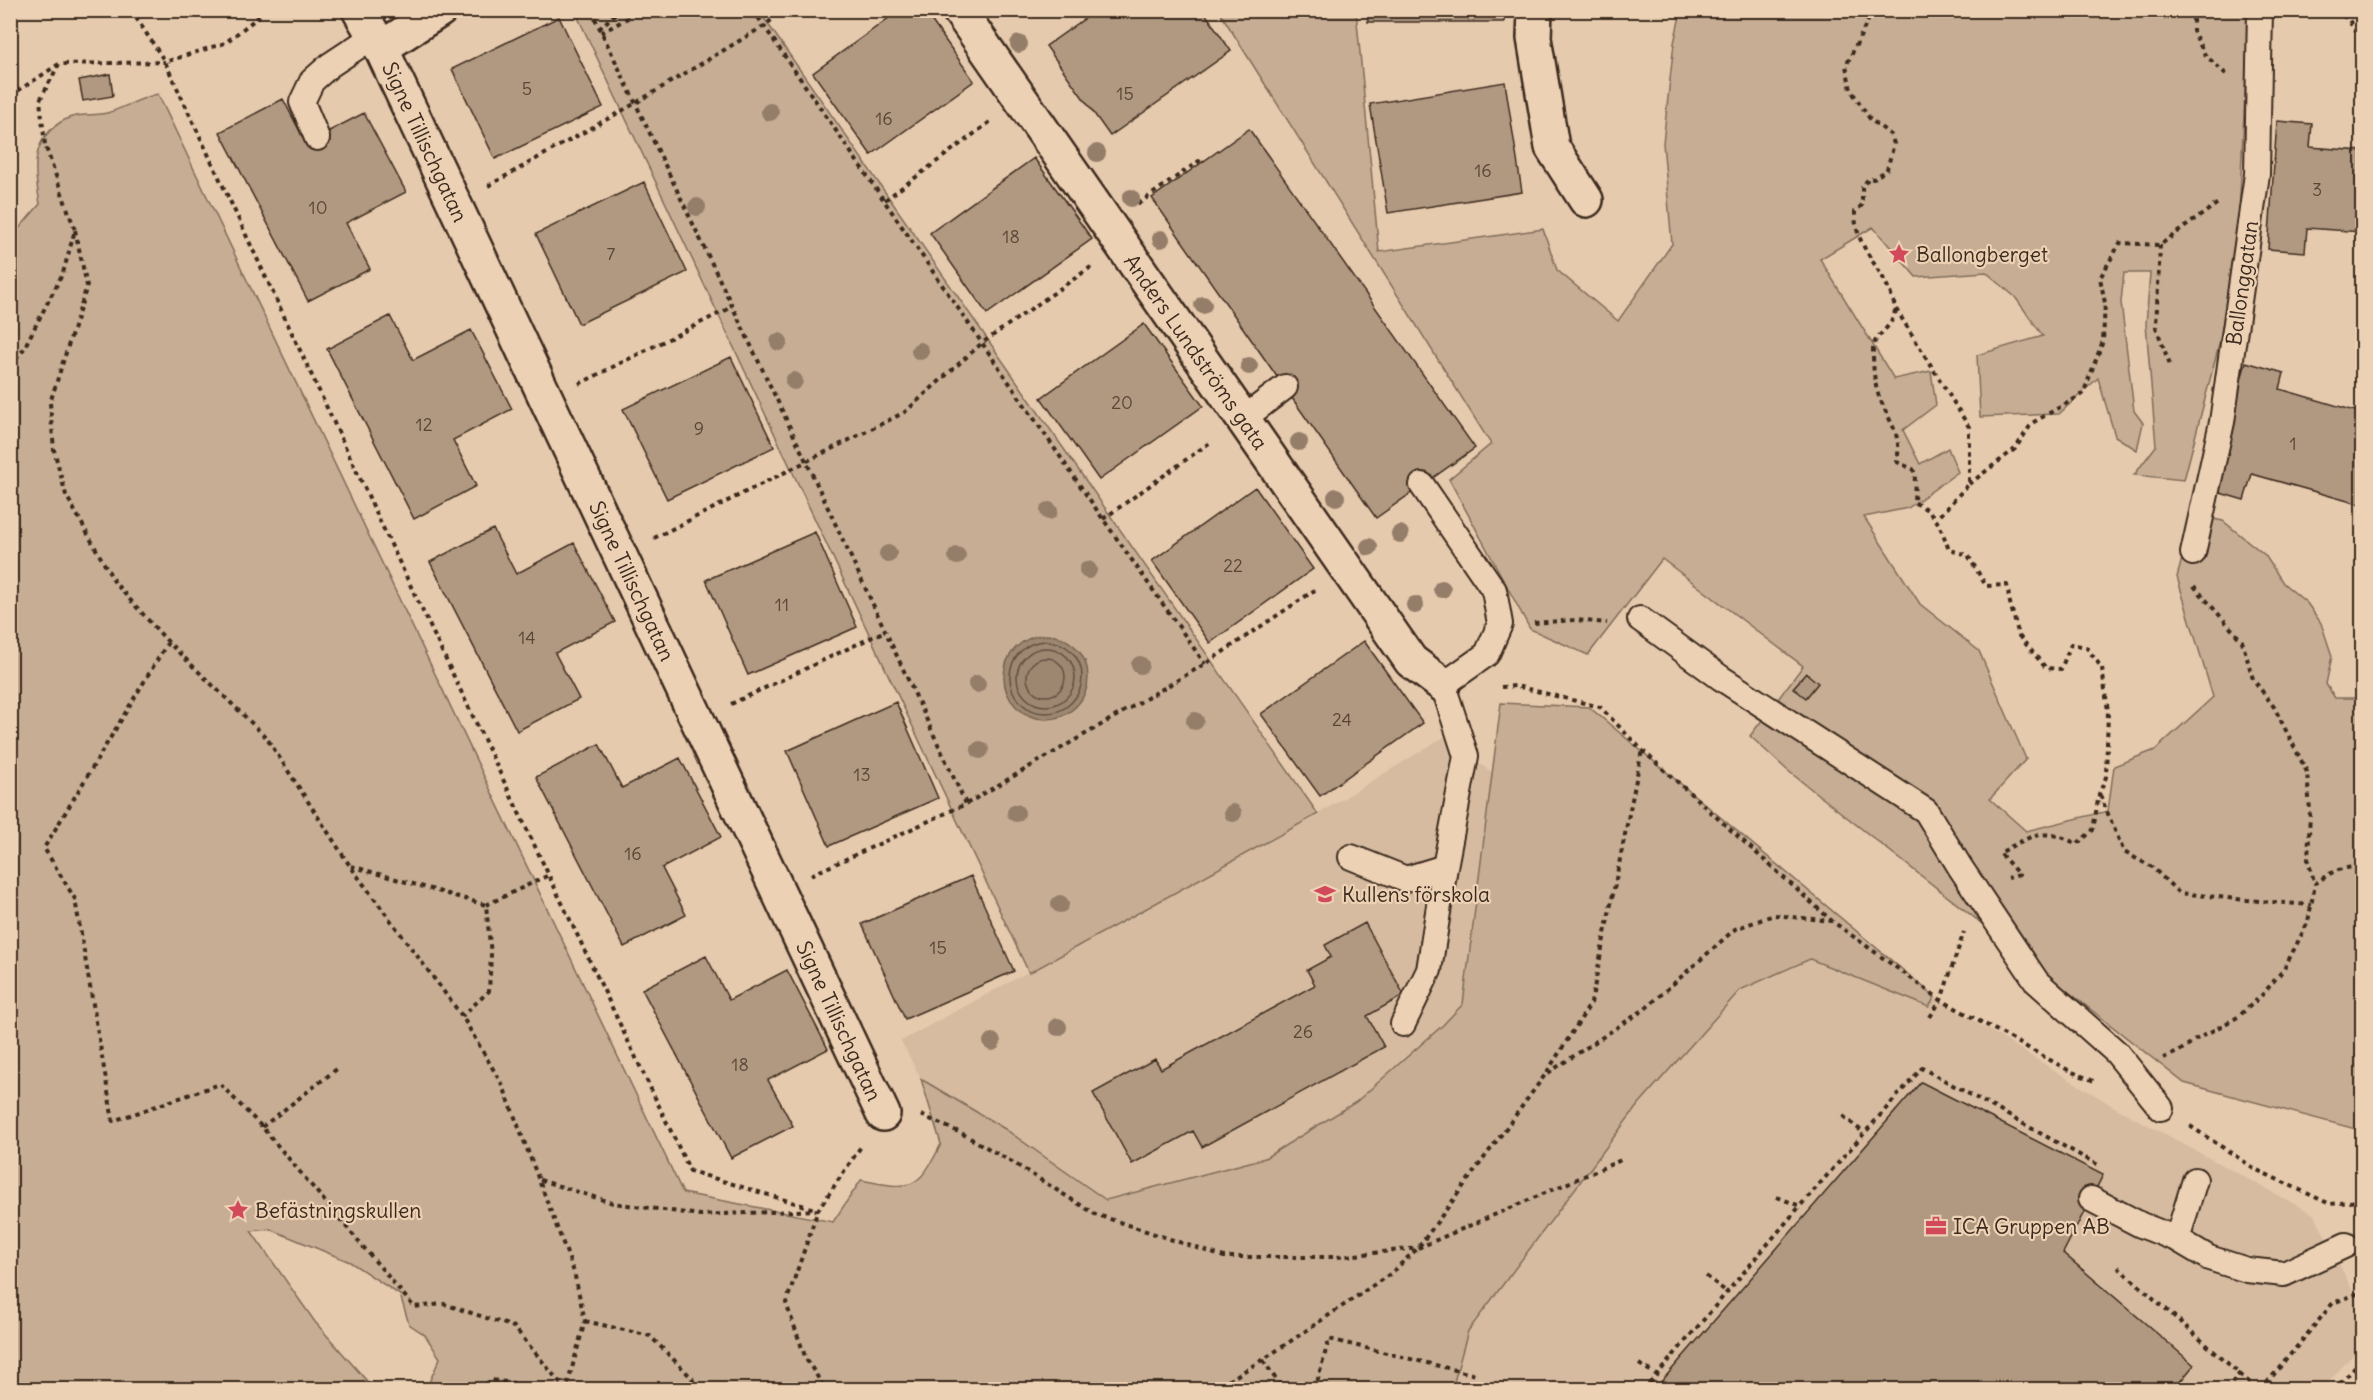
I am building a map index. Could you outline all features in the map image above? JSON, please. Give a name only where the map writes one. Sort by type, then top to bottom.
[{"type":"street","name":"Signe Tillischgatan","points":[[440,10],[372,32],[883,1114]]},
{"type":"street","name":"Anders Lundströms gata","points":[[959,10],[1230,428],[1410,662],[1443,685]]},
{"type":"street","points":[[1534,10],[1534,38],[1552,147],[1586,200]]},
{"type":"lane","name":"Ballonggatan","points":[[2193,553],[2222,422],[2258,174],[2261,85],[2260,10]]},
{"type":"lane","points":[[317,138],[302,102],[312,81],[372,32]]},
{"type":"lane","points":[[1230,428],[1285,387]]},
{"type":"lane","points":[[1403,1024],[1429,970],[1466,756],[1443,685],[1487,654],[1500,624],[1494,590],[1422,485]]},
{"type":"lane","points":[[1640,619],[1721,678],[1926,811],[2037,982],[2116,1052],[2162,1108]]},
{"type":"lane","points":[[1351,857],[1406,879],[1445,867]]},
{"type":"lane","points":[[2177,1239],[2195,1180]]},
{"type":"lane","points":[[2091,1199],[2141,1225],[2177,1239],[2209,1258],[2247,1270],[2284,1274],[2346,1245]]},
{"type":"path","points":[[131,10],[165,62],[394,551],[690,1171],[818,1210]]},
{"type":"path","points":[[10,96],[59,64],[165,62],[225,43],[267,10]]},
{"type":"path","points":[[591,10],[807,463],[966,804]]},
{"type":"path","points":[[600,31],[619,10]]},
{"type":"path","points":[[600,31],[642,10]]},
{"type":"path","points":[[753,10],[1205,664]]},
{"type":"path","points":[[484,188],[634,104],[764,26],[784,10]]},
{"type":"path","points":[[1873,10],[1846,66],[1847,73],[1851,90],[1870,120],[1891,135],[1894,144],[1887,169],[1874,179],[1869,178],[1862,187],[1862,205],[1855,212],[1855,222],[1861,244],[1886,281],[1895,308],[1954,407],[1969,427],[1969,484]]},
{"type":"path","points":[[2193,10],[2193,31],[2205,56],[2228,76],[2261,85]]},
{"type":"path","points":[[2335,10],[2349,20],[2362,41]]},
{"type":"path","points":[[59,64],[40,100],[45,145],[75,230],[87,286],[50,403],[54,450],[66,495],[115,583],[168,642],[266,737],[350,866],[462,1016],[503,1086],[574,1272],[585,1321],[565,1389]]},
{"type":"path","points":[[885,200],[999,115]]},
{"type":"path","points":[[1130,210],[1199,161],[1201,164]]},
{"type":"path","points":[[1937,518],[1969,484],[2015,449],[2032,423],[2083,394],[2103,340],[2104,303],[2100,278],[2120,243],[2160,245],[2258,174]]},
{"type":"path","points":[[10,366],[23,350],[63,273],[75,230]]},
{"type":"path","points":[[2160,245],[2156,327],[2171,368]]},
{"type":"path","points":[[648,541],[905,412],[982,344],[1099,262]]},
{"type":"path","points":[[576,386],[732,307]]},
{"type":"path","points":[[1895,308],[1889,328],[1877,338],[1872,347],[1874,368],[1880,399],[1896,430],[1900,447],[1897,462],[1913,469],[1915,474],[1914,503],[1925,507],[1937,518],[1949,550],[1968,555],[1986,586],[2007,585],[2019,636],[2046,668],[2061,669],[2072,644],[2086,647],[2102,668],[2108,711],[2106,777],[2093,830],[2077,844],[2059,835],[2031,836],[2000,853],[2019,875],[1989,884],[1977,892],[1941,1000],[1930,1017]]},
{"type":"path","points":[[1103,519],[1230,428]]},
{"type":"path","points":[[2159,1060],[2178,1053],[2195,1040],[2238,1017],[2262,995],[2284,969],[2308,922],[2314,884],[2308,861],[2310,811],[2307,772],[2274,707],[2253,679],[2242,641],[2193,585],[2193,553]]},
{"type":"path","points":[[805,878],[966,804],[1205,664],[1321,586]]},
{"type":"path","points":[[1500,624],[1575,620],[1613,624],[1640,619]]},
{"type":"path","points":[[725,707],[885,631]]},
{"type":"path","points":[[168,642],[45,848],[75,899],[113,1121],[220,1084],[262,1127],[414,1307],[444,1304],[514,1327],[565,1389]]},
{"type":"path","points":[[1491,688],[1516,686],[1600,707],[1642,750],[1832,921],[1941,1000],[2070,1071],[2100,1083]]},
{"type":"path","points":[[1213,1389],[1263,1360],[1390,1274],[1418,1248],[1545,1075],[1591,1003],[1642,750]]},
{"type":"path","points":[[2100,794],[2124,852],[2152,867],[2179,892],[2311,905]]},
{"type":"path","points":[[350,866],[486,905],[549,875]]},
{"type":"path","points":[[2314,884],[2332,871],[2362,867]]},
{"type":"path","points":[[462,1016],[489,991],[491,955],[486,905]]},
{"type":"path","points":[[1545,1075],[1645,1009],[1735,929],[1774,915],[1832,921]]},
{"type":"path","points":[[262,1127],[338,1068]]},
{"type":"path","points":[[1644,1389],[1800,1206],[1922,1068],[2104,1168]]},
{"type":"path","points":[[2162,1108],[2257,1170],[2330,1204],[2359,1201],[2362,1203]]},
{"type":"path","points":[[826,1389],[806,1359],[786,1303],[818,1210],[883,1114],[914,1112],[963,1134],[1095,1214],[1224,1257],[1338,1257],[1418,1248],[1621,1160]]},
{"type":"path","points":[[1843,1116],[1864,1133]]},
{"type":"path","points":[[540,1180],[613,1203],[700,1215],[818,1210]]},
{"type":"path","points":[[1777,1197],[1800,1206]]},
{"type":"path","points":[[2118,1267],[2259,1389],[2333,1303],[2362,1292]]},
{"type":"path","points":[[1706,1275],[1728,1293]]},
{"type":"path","points":[[585,1321],[650,1336],[692,1378],[696,1389]]},
{"type":"path","points":[[1315,1389],[1329,1339],[1476,1375]]},
{"type":"path","points":[[1263,1360],[1283,1389]]},
{"type":"path","points":[[2334,1389],[2362,1360]]},
{"type":"path","points":[[1639,1364],[1657,1375]]},
{"type":"path","points":[[2226,1389],[2240,1373]]},
{"type":"path","points":[[478,1389],[491,1380],[565,1389]]},
{"type":"path","points":[[2358,1389],[2362,1385]]},
{"type":"shaded area","points":[[575,11],[759,11],[1318,814],[1029,973]]},
{"type":"shaded area","points":[[1219,11],[1356,11],[1379,252],[1543,229],[1557,270],[1618,321],[1672,244],[1663,143],[1674,43],[1681,11],[2249,11],[2239,216],[2220,341],[2184,480],[2134,475],[2156,446],[2146,324],[2150,273],[2124,273],[2121,302],[2134,411],[2143,423],[2137,450],[2115,436],[2098,378],[2059,414],[1980,417],[1977,355],[2043,336],[2015,297],[1986,272],[1916,277],[1873,227],[1820,259],[1894,379],[1931,371],[1936,405],[1903,430],[1920,464],[1948,448],[1958,472],[1908,508],[1864,517],[1920,604],[1979,651],[2026,759],[1990,799],[2026,831],[2108,811],[2114,766],[2155,750],[2213,697],[2177,577],[2194,515],[2223,521],[2265,555],[2283,583],[2307,603],[2321,623],[2332,656],[2326,684],[2335,698],[2360,698],[2362,701],[2362,1126],[2359,1130],[2184,1083],[1787,770],[1750,736],[1803,666],[1662,559],[1588,655],[1530,629],[1449,479],[1491,444]]},
{"type":"shaded area","points":[[158,94],[683,1193],[833,1222],[861,1180],[902,1185],[919,1179],[926,1171],[941,1144],[921,1079],[1005,1129],[1106,1200],[1265,1158],[1356,1102],[1443,1025],[1463,1004],[1501,703],[1589,707],[1935,997],[1929,1007],[1810,959],[1740,990],[1638,1105],[1468,1331],[1452,1389],[426,1389],[440,1358],[425,1335],[409,1324],[400,1295],[350,1262],[270,1229],[251,1231],[315,1322],[374,1389],[11,1389],[11,232],[16,232],[40,204],[36,179],[37,156],[45,136],[54,127],[70,117],[107,113]]},
{"type":"shaded area","name":"Kullens förskola","points":[[1444,737],[1493,773],[1463,1004],[1443,1025],[1356,1102],[1265,1158],[1106,1200],[1005,1129],[921,1079],[901,1041],[1318,814]]},
{"type":"shaded area","points":[[1810,959],[1928,1007],[1935,997],[2116,1108],[2315,1215],[2362,1310],[2362,1345],[2322,1389],[1452,1390],[1468,1331],[1638,1105],[1740,990]]},
{"type":"water","points":[[1046,635],[1062,638],[1076,647],[1085,661],[1088,677],[1085,693],[1076,707],[1062,716],[1046,719],[1030,716],[1016,707],[1007,693],[1004,677],[1007,661],[1016,647],[1030,638]]},
{"type":"building","points":[[900,10],[924,10],[974,81],[871,155],[813,73]]},
{"type":"building","points":[[1097,10],[1203,10],[1231,51],[1110,136],[1046,46]]},
{"type":"building","points":[[1368,10],[1504,10],[1504,22],[1368,22]]},
{"type":"building","points":[[559,17],[603,107],[495,159],[452,69]]},
{"type":"building","points":[[110,74],[113,96],[83,101],[79,80]]},
{"type":"building","points":[[1505,82],[1522,192],[1388,213],[1370,104]]},
{"type":"building","points":[[283,99],[306,143],[364,113],[406,192],[346,223],[370,269],[308,301],[220,132]]},
{"type":"building","points":[[2277,121],[2312,124],[2310,147],[2362,151],[2362,232],[2307,228],[2305,252],[2268,249]]},
{"type":"building","points":[[1249,129],[1475,448],[1376,518],[1152,198]]},
{"type":"building","points":[[1034,158],[1092,239],[987,314],[930,233]]},
{"type":"building","points":[[644,182],[687,272],[579,324],[536,234]]},
{"type":"building","points":[[390,316],[413,360],[471,330],[512,409],[453,440],[476,486],[414,519],[327,349]]},
{"type":"building","points":[[1144,324],[1203,406],[1099,480],[1041,398]]},
{"type":"building","points":[[731,357],[774,447],[667,499],[623,409]]},
{"type":"building","points":[[2246,362],[2284,373],[2280,389],[2362,413],[2362,505],[2252,474],[2244,500],[2210,490]]},
{"type":"building","points":[[1255,487],[1313,569],[1210,643],[1152,561]]},
{"type":"building","points":[[493,529],[516,574],[574,543],[615,622],[555,653],[579,699],[517,731],[430,562]]},
{"type":"building","points":[[815,532],[857,627],[748,675],[706,580]]},
{"type":"building","points":[[1364,641],[1423,723],[1320,796],[1261,714]]},
{"type":"building","points":[[1806,673],[1818,683],[1806,698],[1793,688]]},
{"type":"building","points":[[896,702],[938,798],[829,846],[787,751]]},
{"type":"building","points":[[599,744],[622,788],[680,758],[721,837],[662,868],[686,915],[624,947],[536,777]]},
{"type":"building","points":[[971,876],[1014,971],[905,1019],[862,924]]},
{"type":"building","points":[[1365,923],[1404,995],[1367,1016],[1384,1047],[1202,1147],[1193,1131],[1132,1164],[1093,1093],[1155,1059],[1161,1069],[1315,985],[1307,970],[1331,957],[1325,945]]},
{"type":"building","points":[[706,956],[729,1000],[787,970],[828,1049],[768,1080],[793,1126],[731,1158],[642,989]]},
{"type":"building","name":"ICA Gruppen AB","points":[[1921,1082],[2103,1175],[2063,1253],[2194,1365],[2173,1390],[1654,1390]]},
{"type":"place","name":"Ballongberget","points":[[1899,254]]},
{"type":"place","name":"Kullens förskola","points":[[1325,894]]},
{"type":"place","name":"Befästningskullen","points":[[238,1210]]},
{"type":"place","name":"ICA Gruppen AB","points":[[1936,1226]]}]
